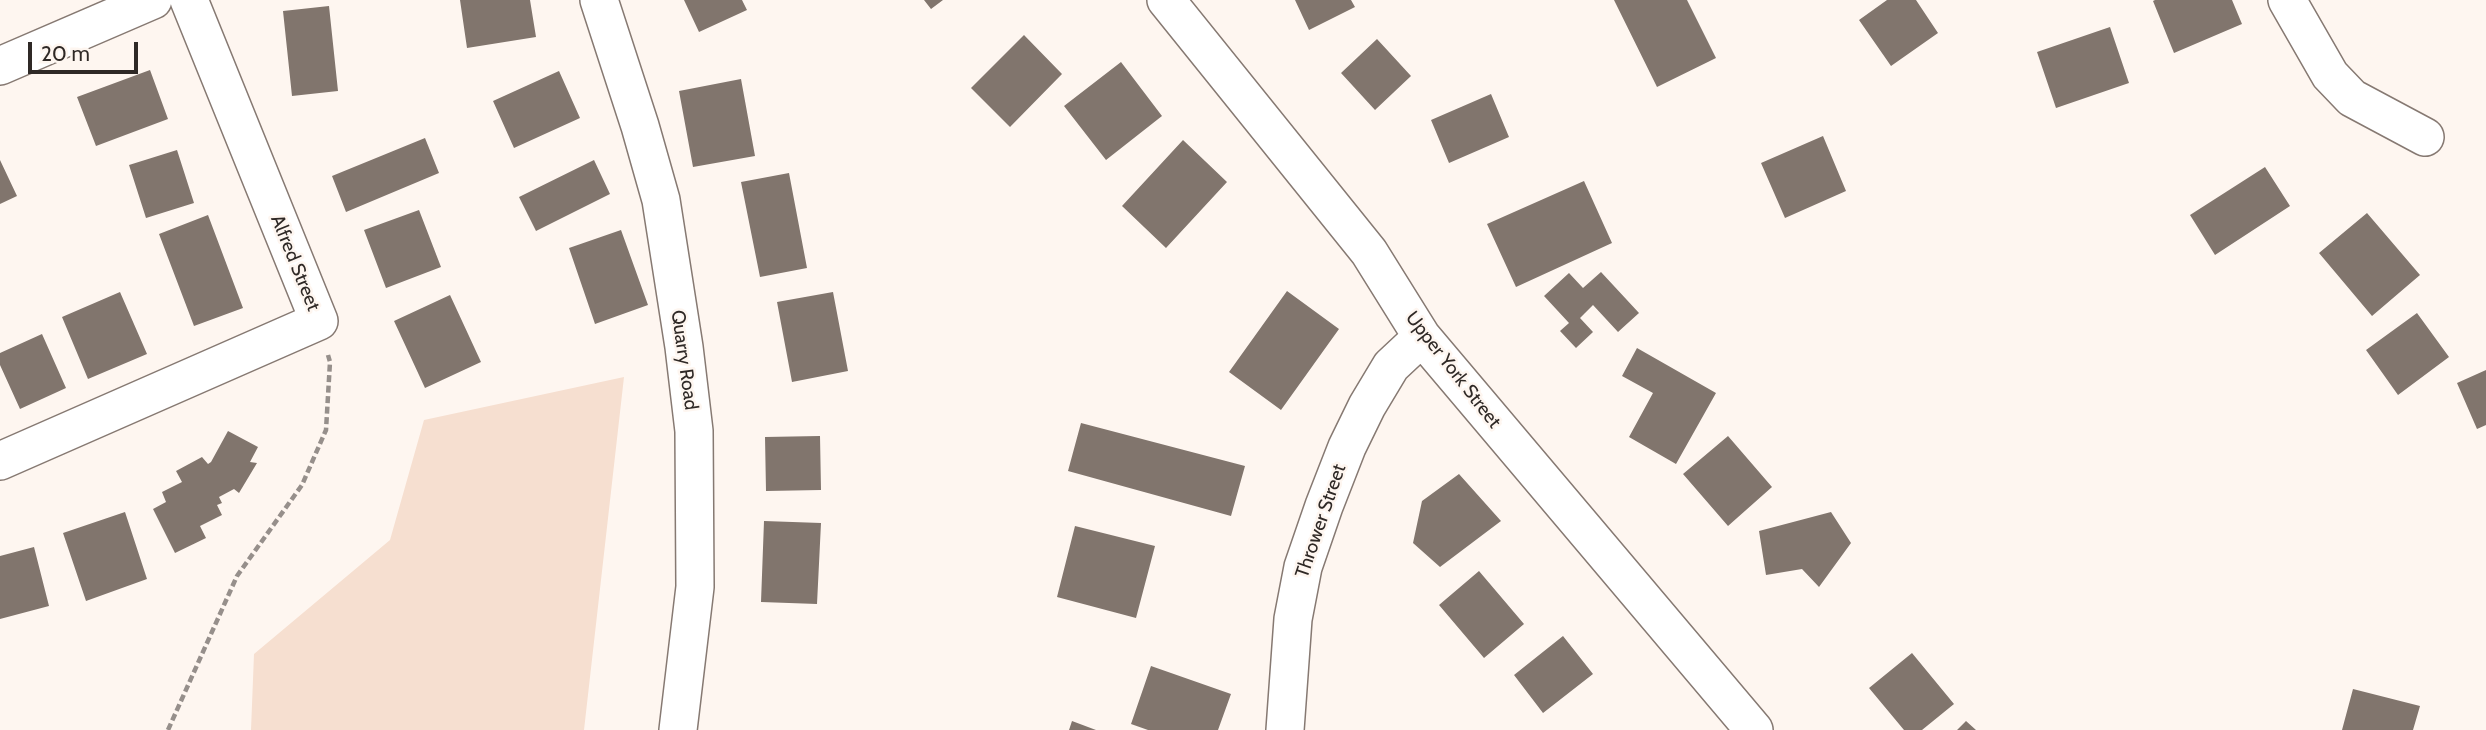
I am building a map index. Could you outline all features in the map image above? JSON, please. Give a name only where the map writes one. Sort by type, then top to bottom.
[{"type":"street","points":[[0,66],[153,0]]},
{"type":"street","name":"Alfred Street","points":[[0,461],[319,321],[189,0]]},
{"type":"street","name":"Quarry Road","points":[[599,0],[661,200],[694,431],[695,587],[678,730]]},
{"type":"street","name":"Upper York Street","points":[[1166,0],[1368,253],[1422,337],[1754,730]]},
{"type":"street","points":[[2287,0],[2330,75],[2352,98],[2425,137]]},
{"type":"street","name":"Thrower Street","points":[[1285,730],[1293,619],[1303,567],[1324,506],[1347,447],[1367,406],[1391,366],[1422,337]]},
{"type":"path","points":[[168,730],[237,576],[302,485],[326,430],[330,362],[319,321]]},
{"type":"shaded area","points":[[624,377],[584,730],[251,730],[254,654],[390,540],[424,420]]},
{"type":"building","points":[[460,0],[530,0],[536,37],[467,48]]},
{"type":"building","points":[[684,0],[742,0],[747,10],[699,32]]},
{"type":"building","points":[[924,0],[943,0],[931,9]]},
{"type":"building","points":[[1295,0],[1351,0],[1355,7],[1309,30]]},
{"type":"building","points":[[1614,0],[1687,0],[1716,58],[1657,87]]},
{"type":"building","points":[[1887,0],[1916,0],[1938,33],[1891,66],[1859,20]]},
{"type":"building","points":[[2232,0],[2242,24],[2174,53],[2153,1]]},
{"type":"building","points":[[329,6],[338,91],[292,96],[283,11]]},
{"type":"building","points":[[2110,27],[2129,83],[2056,108],[2037,52]]},
{"type":"building","points":[[1024,35],[1062,74],[1010,127],[971,88]]},
{"type":"building","points":[[1377,39],[1411,76],[1375,110],[1341,73]]},
{"type":"building","points":[[1121,62],[1162,116],[1106,160],[1064,106]]},
{"type":"building","points":[[150,70],[168,119],[96,146],[77,97]]},
{"type":"building","points":[[559,71],[580,118],[514,148],[493,101]]},
{"type":"building","points":[[741,79],[755,156],[693,167],[679,91]]},
{"type":"building","points":[[1491,94],[1509,137],[1449,163],[1431,120]]},
{"type":"building","points":[[1823,136],[1846,191],[1785,218],[1761,163]]},
{"type":"building","points":[[425,138],[439,173],[346,212],[332,176]]},
{"type":"building","points":[[1183,140],[1227,182],[1166,248],[1122,206]]},
{"type":"building","points":[[177,150],[194,203],[146,218],[129,165]]},
{"type":"building","points":[[0,160],[17,196],[0,204]]},
{"type":"building","points":[[594,160],[610,194],[536,231],[519,197]]},
{"type":"building","points":[[2265,167],[2290,206],[2215,255],[2190,215]]},
{"type":"building","points":[[789,173],[807,268],[760,277],[741,182]]},
{"type":"building","points":[[1584,181],[1612,243],[1516,287],[1487,224]]},
{"type":"building","points":[[419,210],[441,267],[386,288],[364,230]]},
{"type":"building","points":[[2367,213],[2420,275],[2372,316],[2319,253]]},
{"type":"building","points":[[208,215],[243,308],[194,326],[159,234]]},
{"type":"building","points":[[621,230],[648,305],[595,324],[569,248]]},
{"type":"building","points":[[1601,272],[1639,313],[1618,332],[1593,305],[1580,318],[1593,332],[1576,348],[1560,331],[1569,323],[1544,296],[1569,273],[1583,288]]},
{"type":"building","points":[[1287,291],[1339,329],[1281,410],[1229,372]]},
{"type":"building","points":[[120,292],[147,354],[88,379],[62,317]]},
{"type":"building","points":[[833,292],[848,371],[792,382],[777,302]]},
{"type":"building","points":[[450,295],[481,362],[425,388],[394,321]]},
{"type":"building","points":[[2417,313],[2449,357],[2398,395],[2366,350]]},
{"type":"building","points":[[42,334],[66,388],[20,409],[0,365],[0,353]]},
{"type":"building","points":[[1637,348],[1716,393],[1676,464],[1629,437],[1653,393],[1622,376]]},
{"type":"building","points":[[2486,370],[2486,425],[2477,429],[2457,383]]},
{"type":"building","points":[[1081,423],[1245,466],[1231,516],[1068,471]]},
{"type":"building","points":[[228,431],[258,447],[250,462],[257,463],[239,493],[234,489],[219,497],[222,503],[217,505],[222,515],[200,526],[206,538],[175,553],[153,509],[166,502],[162,492],[182,482],[176,471],[202,457],[208,464],[211,462]]},
{"type":"building","points":[[820,436],[821,490],[766,491],[765,437]]},
{"type":"building","points":[[1728,436],[1772,487],[1728,526],[1683,474]]},
{"type":"building","points":[[1459,474],[1501,521],[1440,567],[1413,543],[1422,501]]},
{"type":"building","points":[[125,512],[147,579],[86,601],[63,533]]},
{"type":"building","points":[[1831,512],[1851,543],[1819,587],[1802,569],[1766,575],[1759,531]]},
{"type":"building","points":[[764,521],[821,523],[817,604],[761,602]]},
{"type":"building","points":[[1075,526],[1155,546],[1136,618],[1057,597]]},
{"type":"building","points":[[34,547],[49,606],[0,619],[0,556]]},
{"type":"building","points":[[1479,571],[1524,624],[1484,658],[1439,605]]},
{"type":"building","points":[[1563,636],[1593,674],[1543,713],[1514,675]]},
{"type":"building","points":[[1912,653],[1954,704],[1922,730],[1904,730],[1869,688]]},
{"type":"building","points":[[1151,666],[1231,694],[1218,730],[1148,730],[1131,724]]},
{"type":"building","points":[[2353,689],[2420,706],[2413,730],[2342,730]]},
{"type":"building","points":[[1072,721],[1096,730],[1069,730]]},
{"type":"building","points":[[1966,721],[1976,730],[1957,730]]}]
